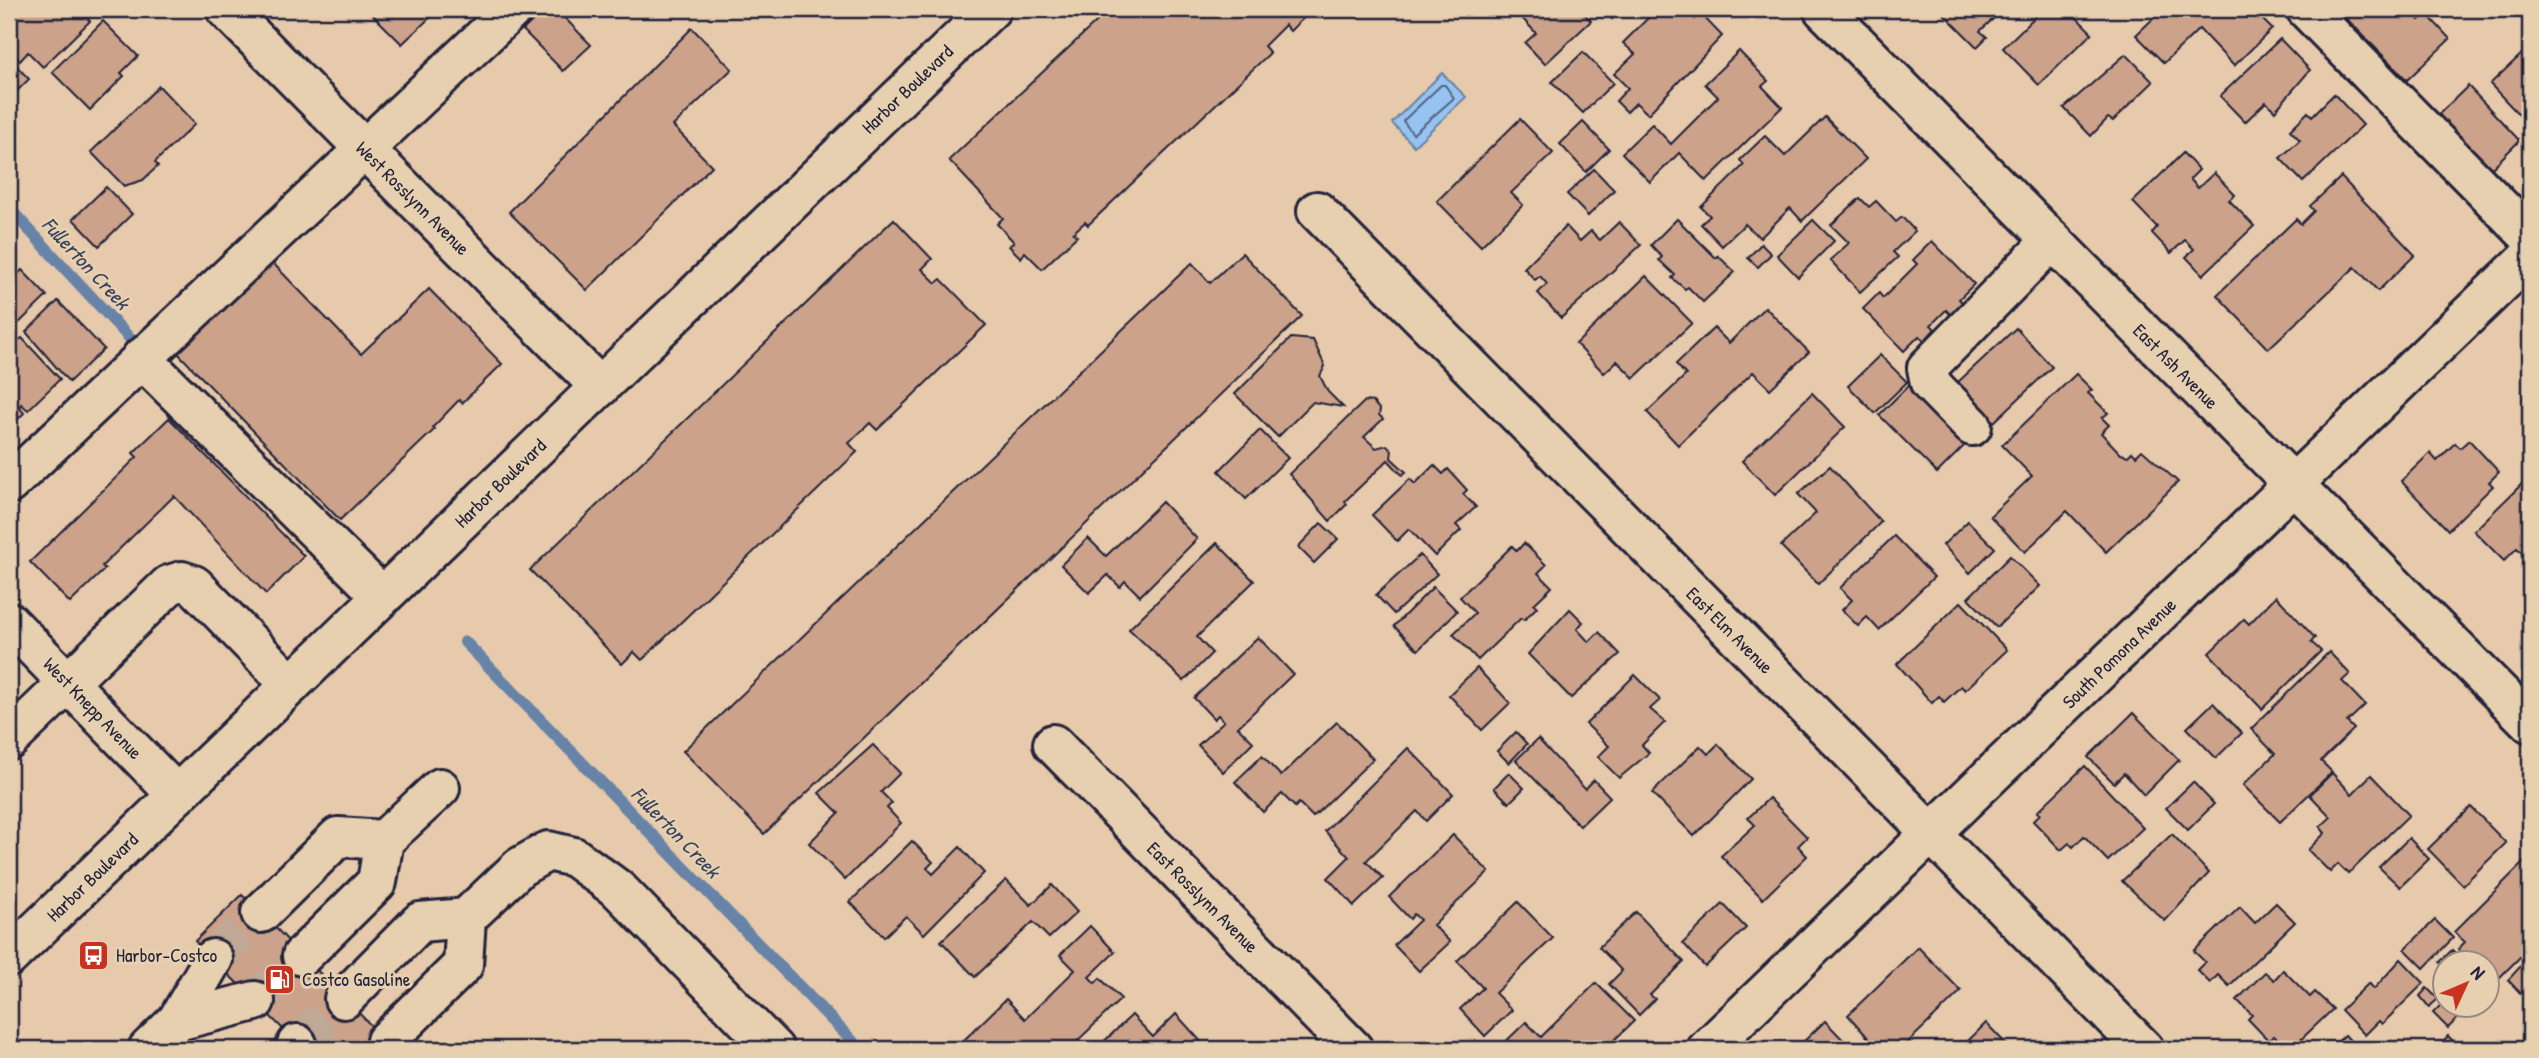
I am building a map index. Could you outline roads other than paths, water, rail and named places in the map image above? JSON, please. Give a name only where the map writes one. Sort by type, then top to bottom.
[{"type":"street","name":"West Rosslynn Avenue","points":[[226,9],[600,387]]},
{"type":"street","points":[[9,484],[513,9]]},
{"type":"street","name":"Harbor Boulevard","points":[[9,957],[991,9]]},
{"type":"street","name":"East Ash Avenue","points":[[1822,9],[2530,723]]},
{"type":"street","points":[[2309,10],[2530,237]]},
{"type":"street","name":"East Elm Avenue","points":[[1317,211],[2144,1049]]},
{"type":"street","points":[[1972,426],[1930,383],[1927,368],[2052,240]]},
{"type":"street","name":"South Pomona Avenue","points":[[1707,1049],[2530,256]]},
{"type":"street","points":[[141,358],[383,596]]},
{"type":"street","points":[[9,740],[169,585],[182,581],[194,585],[291,685]]},
{"type":"street","name":"West Knepp Avenue","points":[[9,622],[177,794]]},
{"type":"street","name":"East Rosslynn Avenue","points":[[1053,744],[1353,1049]]},
{"type":"street","points":[[302,956],[377,882],[384,841],[440,788]]},
{"type":"street","points":[[261,914],[338,837],[384,841]]},
{"type":"street","points":[[344,999],[420,922],[466,918],[520,867],[548,851],[574,857],[619,890],[774,1049]]},
{"type":"street","points":[[386,1041],[463,965],[466,918]]},
{"type":"street","points":[[148,1049],[177,1021],[213,959]]},
{"type":"street","points":[[177,1021],[255,1001]]},
{"type":"water","points":[[1442,73],[1466,97],[1414,146],[1392,123]]},
{"type":"waterway","name":"Fullerton Creek","points":[[9,208],[134,343]]},
{"type":"waterway","name":"Fullerton Creek","points":[[465,642],[860,1049]]},
{"type":"tunnel","points":[[213,959],[261,913]]},
{"type":"tunnel","points":[[255,1001],[302,956]]},
{"type":"tunnel","points":[[297,1044],[344,999]]},
{"type":"place","name":"Harbor-Costco","points":[[93,955]]},
{"type":"place","name":"Costco Gasoline","points":[[279,979]]}]
